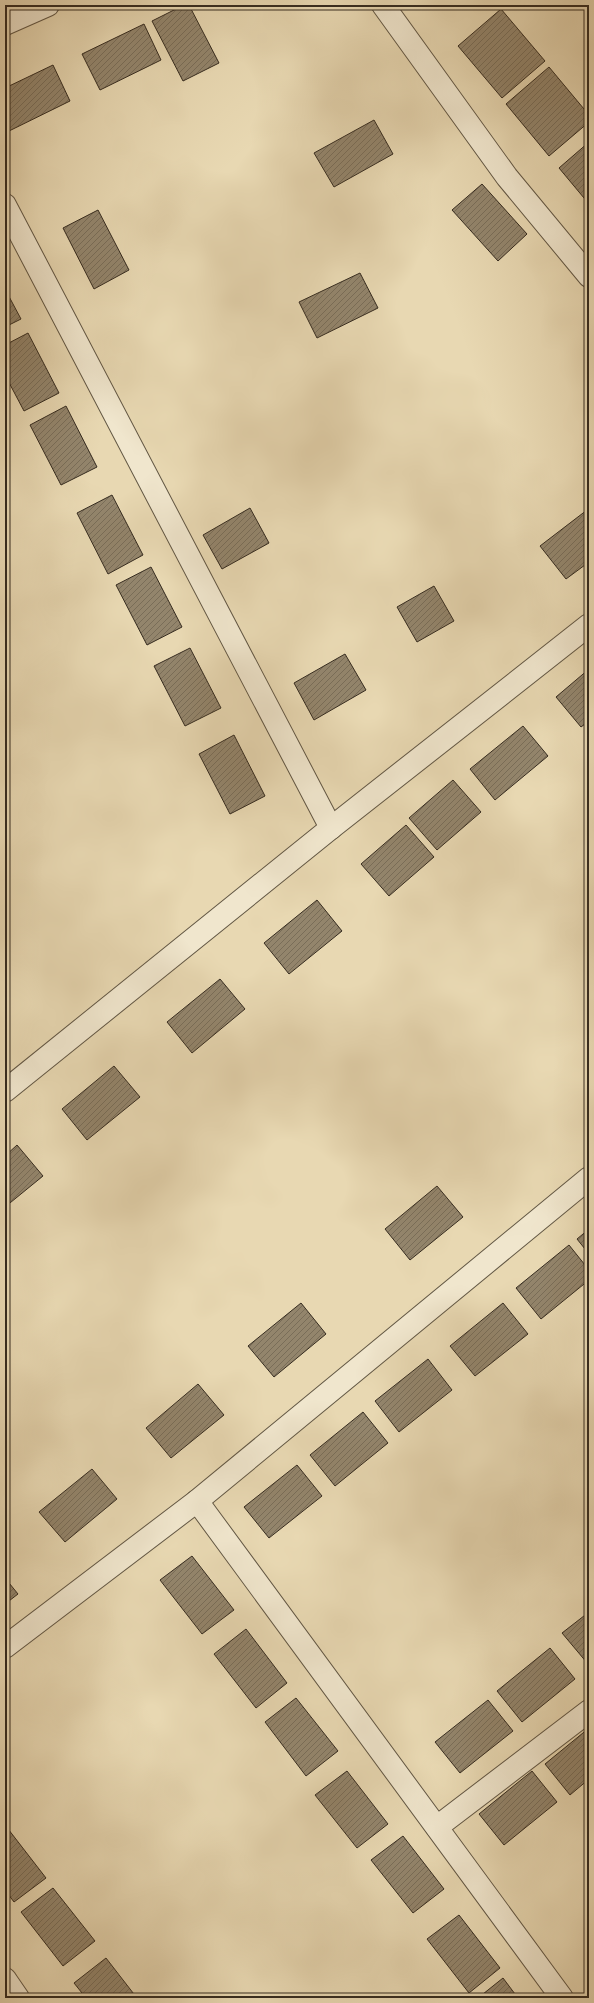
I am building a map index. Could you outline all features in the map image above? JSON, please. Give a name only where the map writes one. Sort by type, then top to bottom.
[{"type":"street","points":[[5,24],[48,5]]},
{"type":"street","points":[[383,5],[507,177],[589,276]]},
{"type":"street","points":[[5,205],[331,828]]},
{"type":"street","points":[[5,1091],[331,828],[589,625]]},
{"type":"street","points":[[5,1647],[197,1501],[589,1178]]},
{"type":"street","points":[[197,1501],[562,1998]]},
{"type":"street","points":[[436,1827],[589,1711]]},
{"type":"street","points":[[5,1979],[18,1998]]},
{"type":"building","points":[[184,5],[189,5],[219,63],[183,81],[152,21]]},
{"type":"building","points":[[501,9],[545,61],[502,98],[458,46]]},
{"type":"building","points":[[144,24],[161,60],[100,90],[82,54]]},
{"type":"building","points":[[53,65],[70,101],[9,131],[5,123],[5,88]]},
{"type":"building","points":[[549,67],[589,115],[589,122],[549,156],[506,104]]},
{"type":"building","points":[[374,120],[393,154],[334,187],[314,153]]},
{"type":"building","points":[[589,142],[589,204],[559,168]]},
{"type":"building","points":[[482,184],[527,234],[498,261],[452,210]]},
{"type":"building","points":[[98,210],[129,270],[94,289],[63,228]]},
{"type":"building","points":[[360,273],[378,308],[317,338],[299,302]]},
{"type":"building","points":[[5,289],[21,319],[5,327]]},
{"type":"building","points":[[28,333],[59,393],[24,411],[5,375],[5,345]]},
{"type":"building","points":[[66,406],[97,467],[61,485],[30,425]]},
{"type":"building","points":[[112,495],[143,555],[108,574],[77,513]]},
{"type":"building","points":[[250,508],[269,543],[222,569],[203,535]]},
{"type":"building","points":[[587,510],[589,512],[589,562],[566,579],[540,546]]},
{"type":"building","points":[[151,567],[182,627],[147,645],[116,585]]},
{"type":"building","points":[[434,586],[454,621],[417,642],[397,607]]},
{"type":"building","points":[[190,648],[221,708],[185,726],[154,666]]},
{"type":"building","points":[[345,654],[366,690],[314,720],[294,683]]},
{"type":"building","points":[[589,669],[589,721],[581,727],[556,697]]},
{"type":"building","points":[[523,726],[548,756],[495,800],[470,769]]},
{"type":"building","points":[[234,735],[265,796],[230,814],[199,754]]},
{"type":"building","points":[[453,780],[481,812],[437,850],[409,818]]},
{"type":"building","points":[[406,825],[434,857],[389,896],[361,864]]},
{"type":"building","points":[[317,900],[342,931],[289,974],[264,943]]},
{"type":"building","points":[[220,979],[245,1009],[192,1053],[167,1022]]},
{"type":"building","points":[[589,1064],[589,1073],[585,1067]]},
{"type":"building","points":[[114,1066],[140,1097],[87,1140],[62,1109]]},
{"type":"building","points":[[17,1145],[43,1176],[5,1207],[5,1156]]},
{"type":"building","points":[[437,1186],[463,1217],[410,1260],[385,1229]]},
{"type":"building","points":[[589,1229],[589,1254],[577,1239]]},
{"type":"building","points":[[569,1245],[589,1270],[589,1280],[541,1319],[516,1288]]},
{"type":"building","points":[[301,1303],[326,1334],[274,1377],[248,1346]]},
{"type":"building","points":[[503,1303],[528,1334],[475,1376],[450,1346]]},
{"type":"building","points":[[428,1359],[452,1390],[399,1432],[375,1401]]},
{"type":"building","points":[[198,1384],[224,1415],[171,1458],[146,1428]]},
{"type":"building","points":[[363,1412],[388,1443],[335,1486],[310,1455]]},
{"type":"building","points":[[297,1465],[322,1496],[269,1538],[244,1507]]},
{"type":"building","points":[[92,1469],[117,1499],[65,1542],[39,1512]]},
{"type":"building","points":[[192,1556],[234,1610],[202,1634],[160,1580]]},
{"type":"building","points":[[5,1578],[18,1594],[5,1604]]},
{"type":"building","points":[[589,1612],[589,1663],[588,1664],[562,1633]]},
{"type":"building","points":[[246,1629],[287,1683],[256,1708],[214,1654]]},
{"type":"building","points":[[550,1648],[575,1679],[522,1722],[497,1691]]},
{"type":"building","points":[[296,1698],[338,1751],[306,1776],[265,1722]]},
{"type":"building","points":[[488,1700],[513,1731],[460,1773],[435,1742]]},
{"type":"building","points":[[589,1728],[589,1779],[570,1795],[545,1764]]},
{"type":"building","points":[[347,1771],[388,1824],[357,1848],[315,1795]]},
{"type":"building","points":[[532,1771],[557,1802],[504,1845],[479,1814]]},
{"type":"building","points":[[5,1825],[46,1878],[14,1902],[5,1890]]},
{"type":"building","points":[[403,1836],[444,1889],[413,1913],[371,1860]]},
{"type":"building","points":[[53,1888],[95,1941],[63,1966],[21,1912]]},
{"type":"building","points":[[459,1915],[500,1968],[469,1993],[427,1939]]},
{"type":"building","points":[[106,1958],[137,1998],[86,1998],[74,1983]]},
{"type":"building","points":[[503,1978],[518,1998],[478,1998]]}]
